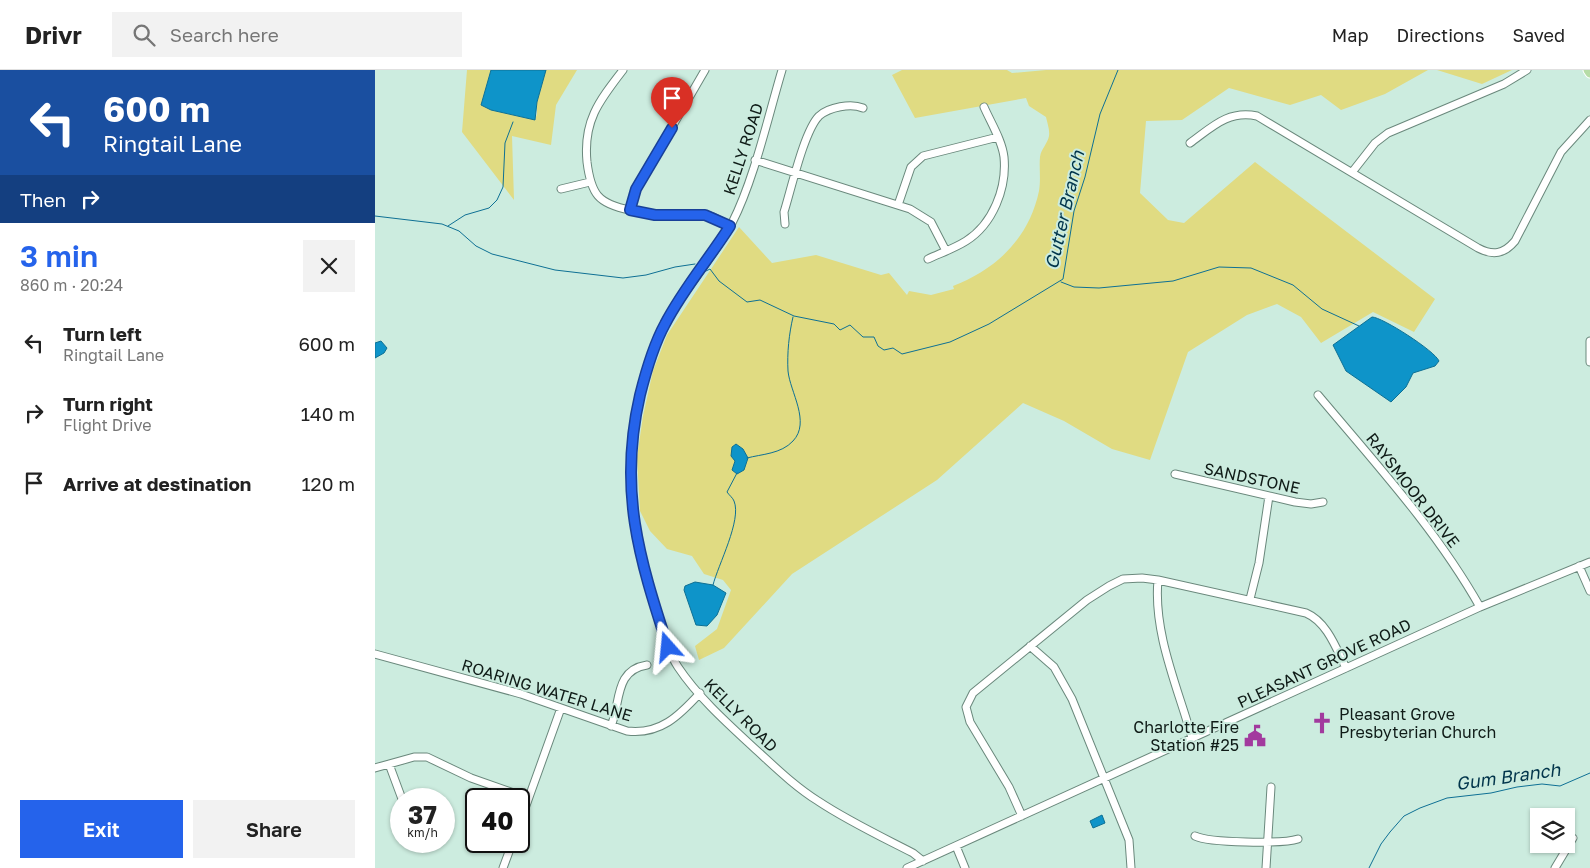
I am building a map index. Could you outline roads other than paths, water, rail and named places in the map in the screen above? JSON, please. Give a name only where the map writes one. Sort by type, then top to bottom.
[{"type":"street","points":[[623,70],[599,101],[589,123],[586,154],[590,182],[598,196],[606,204],[630,210],[655,215],[705,215],[730,226]]},
{"type":"street","points":[[630,210],[636,189],[705,70]]},
{"type":"street","name":"KELLY ROAD","points":[[782,70],[743,198],[730,226],[683,294],[661,331],[643,383],[631,446],[633,513],[643,566],[673,658],[699,694],[736,731],[803,791],[837,813],[913,853],[923,861]]},
{"type":"street","points":[[1353,171],[1375,143],[1388,133],[1504,84],[1527,70]]},
{"type":"street","points":[[785,224],[785,212],[796,173],[811,128],[819,116],[831,110],[855,105],[863,108]]},
{"type":"street","points":[[928,259],[967,241],[982,227],[996,207],[1003,182],[1004,156],[998,137],[984,107]]},
{"type":"street","points":[[1190,143],[1228,117],[1249,114],[1267,120],[1478,248],[1490,253],[1499,253],[1507,249],[1515,241],[1561,152],[1590,120]]},
{"type":"street","points":[[897,205],[911,167],[923,156],[998,137]]},
{"type":"street","points":[[755,160],[897,205],[925,217],[937,231],[946,250]]},
{"type":"street","points":[[561,189],[590,182]]},
{"type":"street","points":[[1590,341],[1590,362]]},
{"type":"street","name":"RAYSMOOR DRIVE","points":[[1318,395],[1405,497],[1454,565],[1480,607]]},
{"type":"street","name":"SANDSTONE","points":[[1175,474],[1311,504],[1323,502]]},
{"type":"street","points":[[1250,599],[1259,563],[1269,496]]},
{"type":"street","name":"PLEASANT GROVE ROAD","points":[[907,868],[1480,607],[1590,562]]},
{"type":"street","points":[[1579,566],[1590,591]]},
{"type":"street","points":[[1022,816],[1009,787],[970,722],[965,707],[973,693],[1030,646],[1109,586],[1133,578],[1158,580],[1297,610],[1317,619],[1329,634],[1345,668]]},
{"type":"street","points":[[1158,580],[1158,604],[1162,631],[1193,738]]},
{"type":"street","points":[[1030,646],[1054,667],[1065,684],[1129,840],[1131,868]]},
{"type":"street","name":"ROARING WATER LANE","points":[[375,654],[521,694],[633,732],[655,729],[675,719],[699,694]]},
{"type":"street","points":[[611,726],[616,712],[619,690],[624,679],[632,670],[647,665]]},
{"type":"street","points":[[530,793],[561,708]]},
{"type":"street","points":[[375,768],[413,757],[432,758],[471,778],[500,788]]},
{"type":"street","points":[[389,764],[398,788]]},
{"type":"street","points":[[1267,868],[1271,787]]},
{"type":"street","points":[[1195,836],[1205,840],[1268,842],[1298,839]]},
{"type":"street","points":[[956,846],[965,868]]},
{"type":"street","points":[[503,868],[509,853]]},
{"type":"street","points":[[1555,868],[1564,853]]},
{"type":"water","points":[[491,70],[546,70],[537,102],[535,120],[491,110],[481,105]]},
{"type":"water","points":[[1372,317],[1386,322],[1408,335],[1439,361],[1435,366],[1413,373],[1406,387],[1391,402],[1346,371],[1333,345]]},
{"type":"water","points":[[381,341],[387,348],[384,353],[375,358],[375,343]]},
{"type":"water","points":[[736,444],[743,449],[748,458],[744,470],[737,474],[732,470],[735,461],[731,456],[732,447]]},
{"type":"water","points":[[695,582],[713,585],[726,593],[717,615],[707,626],[696,625],[684,590],[685,586]]},
{"type":"water","points":[[1102,815],[1105,823],[1093,828],[1090,821]]},
{"type":"waterway","name":"Gutter Branch","points":[[706,271],[710,269],[719,281],[747,302],[760,300],[794,316],[834,324],[840,330],[850,325],[863,337],[874,337],[878,346],[884,350],[893,348],[902,354],[950,342],[989,324],[1063,279],[1074,211],[1085,177],[1100,114],[1118,70]]},
{"type":"waterway","points":[[448,226],[465,215],[489,208],[497,200],[503,187],[505,143],[513,122]]},
{"type":"waterway","name":"Gutter Branch","points":[[375,216],[442,224],[459,231],[476,246],[492,254],[555,270],[623,278],[695,264]]},
{"type":"waterway","points":[[1061,282],[1074,287],[1099,288],[1173,281],[1219,267],[1251,268],[1293,285],[1322,309],[1359,326]]},
{"type":"waterway","points":[[747,458],[783,449],[793,441],[798,433],[800,416],[788,371],[790,330],[793,317]]},
{"type":"waterway","points":[[713,585],[735,519],[736,509],[734,501],[727,492],[737,473]]},
{"type":"waterway","name":"Gum Branch","points":[[1369,868],[1381,844],[1390,832],[1404,816],[1420,808],[1447,798],[1542,784],[1560,786],[1590,773]]},
{"type":"place","name":"Pleasant Grove Presbyterian Church","points":[[1322,723]]},
{"type":"place","name":"Charlotte Fire Station #25","points":[[1255,736]]}]
